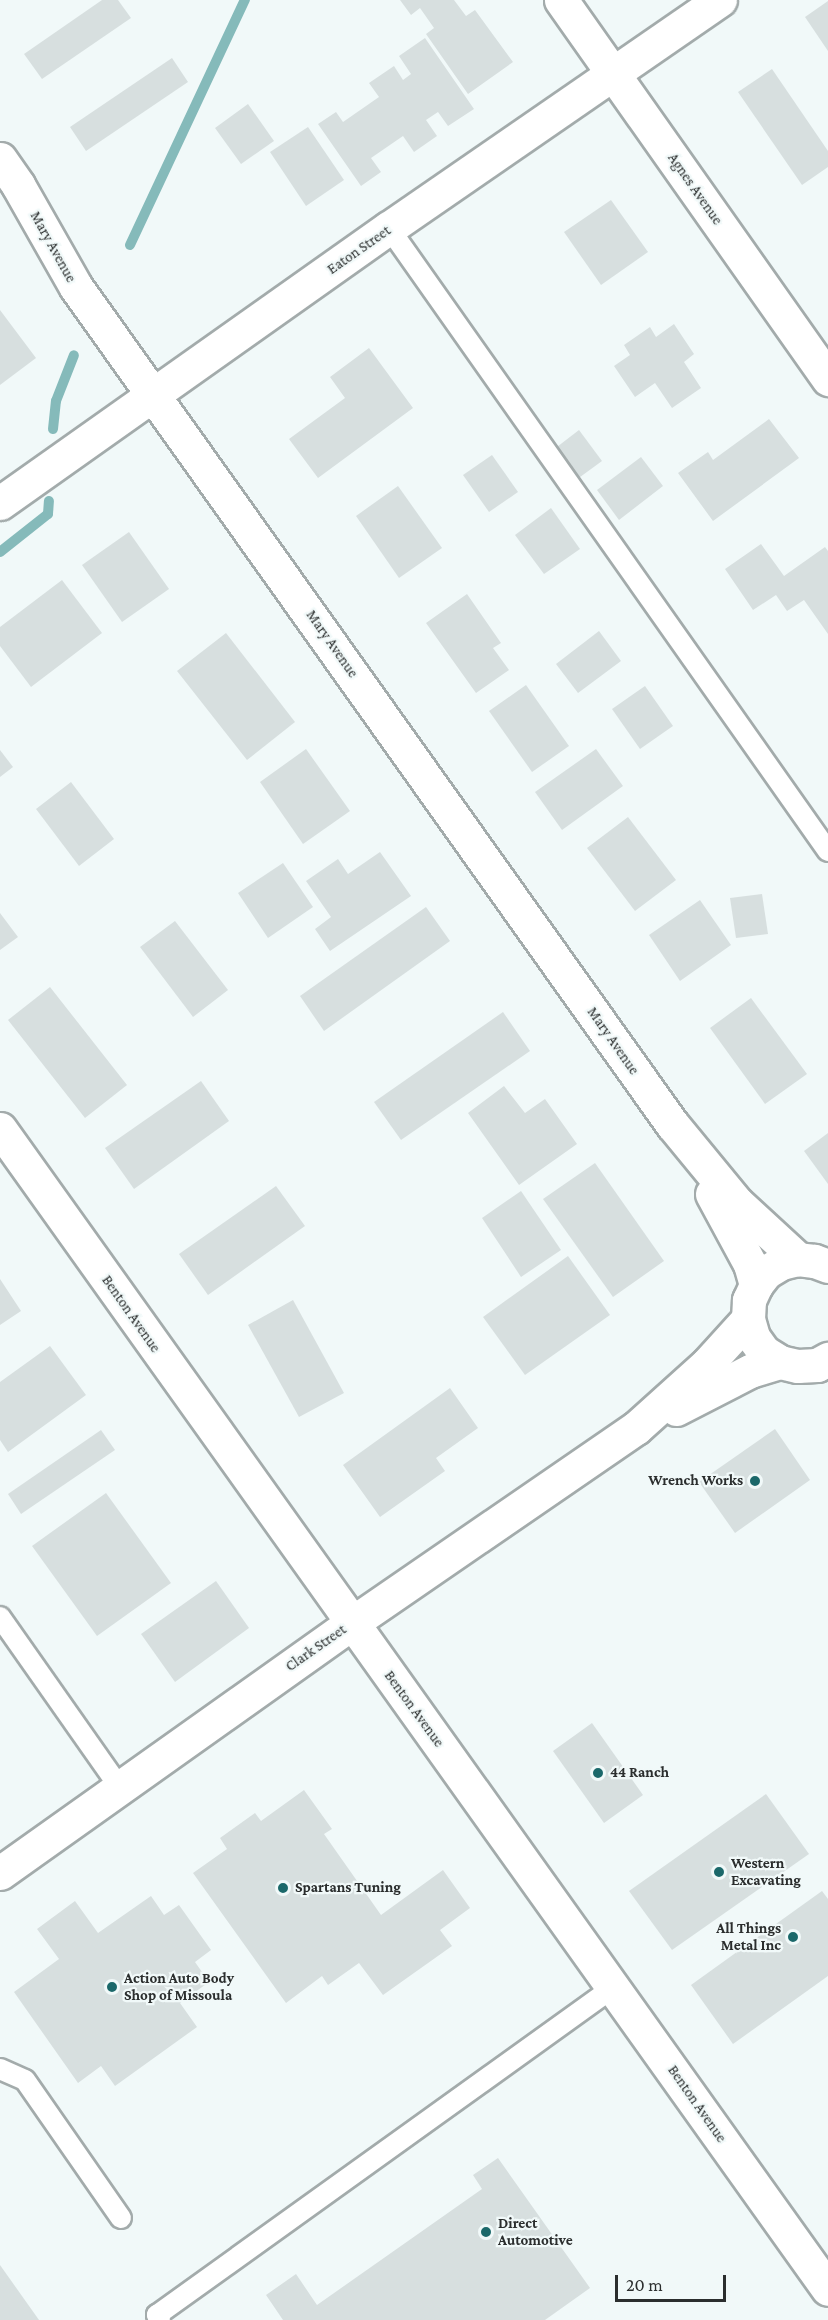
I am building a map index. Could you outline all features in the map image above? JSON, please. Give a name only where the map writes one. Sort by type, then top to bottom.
[{"type":"street","name":"Agnes Avenue","points":[[561,0],[828,379]]},
{"type":"street","name":"Eaton Street","points":[[0,503],[389,228],[613,72],[670,37],[720,0]]},
{"type":"street","name":"Mary Avenue","points":[[0,159],[18,185],[76,287],[672,1124],[737,1203],[813,1263]]},
{"type":"street","name":"Mary Avenue","points":[[672,1124],[736,1234],[750,1264],[756,1285]]},
{"type":"street","name":"Benton Avenue","points":[[0,1129],[614,1986],[828,2289]]},
{"type":"street","points":[[813,1263],[781,1263],[766,1272],[756,1285],[749,1300],[748,1319],[753,1337],[764,1352],[802,1363],[828,1384]]},
{"type":"street","points":[[636,1428],[707,1364],[748,1319]]},
{"type":"street","points":[[636,1428],[750,1371],[802,1363]]},
{"type":"street","name":"Clark Street","points":[[0,1873],[352,1623],[636,1428]]},
{"type":"lane","points":[[389,228],[828,851]]},
{"type":"lane","points":[[0,1617],[120,1788]]},
{"type":"lane","points":[[160,2320],[157,2315],[614,1986]]},
{"type":"lane","points":[[0,2069],[25,2080],[121,2217]]},
{"type":"building","points":[[102,0],[118,0],[131,18],[42,79],[24,54]]},
{"type":"building","points":[[400,0],[454,0],[466,16],[475,10],[513,62],[468,94],[426,34],[434,28],[420,8],[411,15]]},
{"type":"building","points":[[828,1],[828,51],[805,17]]},
{"type":"building","points":[[425,38],[474,109],[448,126],[438,112],[426,120],[437,136],[414,152],[403,136],[371,158],[381,172],[361,186],[318,124],[336,112],[343,122],[379,97],[369,83],[394,66],[403,80],[411,74],[399,56]]},
{"type":"building","points":[[172,58],[188,82],[86,151],[70,127]]},
{"type":"building","points":[[772,69],[828,151],[828,167],[802,185],[738,92]]},
{"type":"building","points":[[248,104],[274,141],[241,164],[215,128]]},
{"type":"building","points":[[308,127],[344,180],[306,206],[270,152]]},
{"type":"building","points":[[611,200],[648,252],[601,285],[564,232]]},
{"type":"building","points":[[0,310],[36,358],[0,385]]},
{"type":"building","points":[[674,324],[694,354],[684,362],[701,388],[672,408],[655,383],[635,397],[614,366],[630,355],[624,345],[650,327],[656,337]]},
{"type":"building","points":[[369,348],[413,408],[318,478],[289,439],[345,398],[330,377]]},
{"type":"building","points":[[769,419],[799,458],[713,521],[678,473],[708,452],[713,460]]},
{"type":"building","points":[[579,430],[602,461],[576,480],[553,450]]},
{"type":"building","points":[[492,455],[518,492],[489,512],[463,475]]},
{"type":"building","points":[[641,457],[663,486],[619,520],[597,490]]},
{"type":"building","points":[[398,486],[442,548],[399,578],[356,516]]},
{"type":"building","points":[[551,508],[580,549],[544,574],[515,535]]},
{"type":"building","points":[[129,532],[169,589],[122,622],[82,565]]},
{"type":"building","points":[[761,544],[784,576],[825,547],[828,551],[828,634],[804,600],[787,611],[776,595],[753,610],[725,569]]},
{"type":"building","points":[[62,580],[102,633],[31,687],[0,646],[0,627]]},
{"type":"building","points":[[467,594],[501,643],[493,648],[509,670],[476,693],[426,623]]},
{"type":"building","points":[[599,631],[621,661],[578,693],[556,664]]},
{"type":"building","points":[[226,633],[295,722],[247,760],[177,671]]},
{"type":"building","points":[[526,685],[569,746],[532,772],[489,711]]},
{"type":"building","points":[[645,686],[673,726],[640,749],[612,709]]},
{"type":"building","points":[[306,749],[350,811],[303,844],[260,782]]},
{"type":"building","points":[[596,749],[623,786],[562,830],[535,792]]},
{"type":"building","points":[[0,750],[13,767],[0,777]]},
{"type":"building","points":[[71,782],[114,839],[79,866],[36,809]]},
{"type":"building","points":[[628,817],[676,880],[635,911],[587,848]]},
{"type":"building","points":[[380,852],[411,896],[330,951],[315,929],[331,917],[306,881],[338,859],[348,874]]},
{"type":"building","points":[[283,863],[313,907],[268,938],[238,893]]},
{"type":"building","points":[[762,894],[768,934],[736,938],[730,898]]},
{"type":"building","points":[[700,900],[731,945],[680,981],[649,935]]},
{"type":"building","points":[[426,907],[450,941],[324,1031],[300,996]]},
{"type":"building","points":[[0,913],[18,937],[0,950]]},
{"type":"building","points":[[175,921],[228,990],[193,1017],[140,947]]},
{"type":"building","points":[[50,987],[127,1085],[85,1118],[8,1020]]},
{"type":"building","points":[[751,998],[807,1074],[765,1104],[710,1028]]},
{"type":"building","points":[[503,1012],[530,1051],[401,1140],[374,1102]]},
{"type":"building","points":[[201,1081],[229,1121],[134,1189],[105,1148]]},
{"type":"building","points":[[504,1086],[525,1113],[545,1099],[577,1144],[519,1185],[468,1113]]},
{"type":"building","points":[[828,1133],[828,1184],[804,1151]]},
{"type":"building","points":[[595,1163],[664,1261],[613,1297],[543,1199]]},
{"type":"building","points":[[276,1186],[305,1226],[208,1295],[179,1254]]},
{"type":"building","points":[[521,1191],[561,1250],[521,1277],[482,1218]]},
{"type":"building","points":[[568,1256],[610,1315],[525,1375],[483,1317]]},
{"type":"building","points":[[0,1279],[21,1311],[0,1325]]},
{"type":"building","points":[[293,1300],[344,1393],[299,1417],[248,1325]]},
{"type":"building","points":[[50,1346],[86,1395],[8,1452],[0,1440],[0,1382]]},
{"type":"building","points":[[450,1388],[478,1428],[436,1458],[445,1471],[380,1517],[343,1465]]},
{"type":"building","name":"Wrench Works","points":[[775,1429],[810,1480],[735,1533],[699,1482]]},
{"type":"building","points":[[101,1430],[115,1450],[21,1514],[8,1494]]},
{"type":"building","points":[[106,1493],[171,1583],[97,1636],[32,1546]]},
{"type":"building","points":[[216,1581],[249,1628],[175,1682],[141,1634]]},
{"type":"building","name":"44 Ranch","points":[[592,1723],[643,1795],[604,1823],[553,1751]]},
{"type":"building","name":"Spartans Tuning","points":[[304,1790],[332,1829],[324,1834],[381,1915],[443,1870],[470,1908],[440,1930],[452,1946],[383,1995],[359,1963],[328,1985],[322,1976],[286,2003],[193,1873],[227,1849],[220,1838],[255,1813],[261,1821]]},
{"type":"building","name":"Western Excavating","points":[[766,1794],[809,1854],[672,1950],[629,1891]]},
{"type":"building","name":"All Things Metal Inc","points":[[822,1891],[828,1899],[828,1976],[733,2044],[691,1985]]},
{"type":"building","name":"Action Auto Body Shop of Missoula","points":[[151,1896],[164,1915],[179,1905],[211,1950],[195,1962],[209,1982],[180,2003],[197,2027],[115,2086],[101,2066],[78,2083],[14,1992],[59,1959],[37,1929],[75,1901],[98,1933]]},
{"type":"building","name":"Direct Automotive","points":[[498,2158],[590,2288],[545,2320],[283,2320],[266,2295],[296,2274],[317,2305],[482,2189],[473,2175]]},
{"type":"building","points":[[0,2265],[39,2320],[0,2320]]},
{"type":"waterway","points":[[130,245],[245,0]]},
{"type":"waterway","points":[[53,429],[56,401],[74,355]]},
{"type":"waterway","points":[[0,552],[48,514],[49,501]]},
{"type":"place","name":"Wrench Works","points":[[755,1481]]},
{"type":"place","name":"44 Ranch","points":[[598,1773]]},
{"type":"place","name":"Western Excavating","points":[[719,1872]]},
{"type":"place","name":"Spartans Tuning","points":[[283,1888]]},
{"type":"place","name":"All Things Metal Inc","points":[[793,1937]]},
{"type":"place","name":"Action Auto Body Shop of Missoula","points":[[112,1987]]},
{"type":"place","name":"Direct Automotive","points":[[486,2232]]}]
